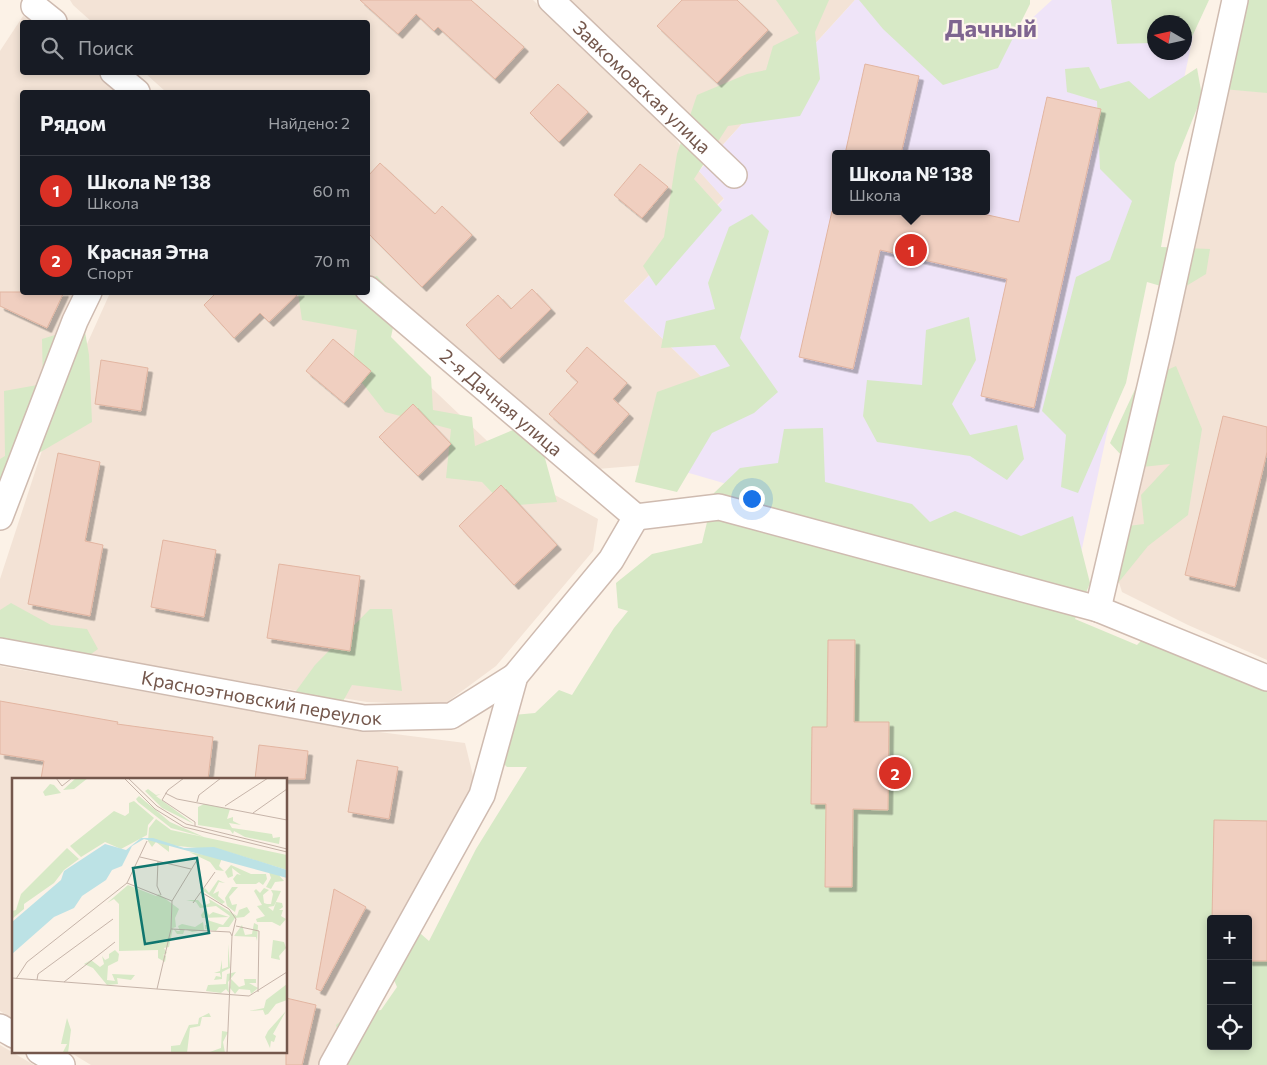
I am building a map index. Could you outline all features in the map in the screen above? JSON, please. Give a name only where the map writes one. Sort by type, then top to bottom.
[{"type":"street","points":[[1098,609],[1159,350],[1235,0]]},
{"type":"street","name":"Завкомовская улица","points":[[565,5],[734,175]]},
{"type":"street","points":[[34,6],[52,20]]},
{"type":"street","points":[[117,75],[135,90]]},
{"type":"street","name":"2-я Дачная улица","points":[[370,291],[636,517]]},
{"type":"street","points":[[0,517],[75,321],[88,295]]},
{"type":"street","points":[[332,1065],[482,795],[515,676],[611,560],[636,517],[719,506],[1098,609],[1267,678]]},
{"type":"street","name":"Красноэтновский переулок","points":[[0,652],[364,718],[451,716],[515,676]]},
{"type":"street","points":[[0,1027],[12,1035]]},
{"type":"street","points":[[41,1052],[62,1065]]},
{"type":"shaded area","points":[[70,0],[533,0],[669,130],[699,171],[724,198],[624,301],[720,395],[658,464],[585,470],[370,284],[370,90],[164,90],[147,75],[370,75],[370,20],[90,20]]},
{"type":"shaded area","points":[[569,0],[855,0],[719,149]]},
{"type":"shaded area","points":[[855,0],[910,0],[979,67],[1052,0],[1201,0],[1192,41],[1192,15],[1147,15],[1147,60],[1188,60],[1074,585],[658,464],[720,395],[624,301],[724,199],[699,171]]},
{"type":"shaded area","points":[[1247,0],[1267,0],[1267,660],[1188,625],[1122,592],[1116,573],[1121,546],[1178,325]]},
{"type":"shaded area","points":[[23,16],[29,20],[20,20]]},
{"type":"shaded area","points":[[20,21],[20,75],[103,75],[124,90],[20,90],[20,295],[77,295],[0,477],[0,51]]},
{"type":"shaded area","points":[[109,295],[334,295],[528,480],[598,519],[593,551],[496,666],[443,705],[367,702],[3,643],[0,640],[0,579],[50,426]]},
{"type":"shaded area","points":[[0,666],[348,728],[465,743],[475,784],[321,1065],[91,1065],[70,1052],[288,1052],[288,778],[12,778],[12,1018],[0,1011]]},
{"type":"shaded area","points":[[0,1045],[34,1065],[0,1065]]},
{"type":"green space","points":[[776,0],[829,0],[815,32],[820,79],[800,116],[728,126],[694,179],[722,210],[656,286],[643,266],[664,237],[677,154],[697,95],[747,74],[766,70],[773,46],[799,33]]},
{"type":"green space","points":[[859,0],[1030,0],[1030,4],[998,68],[943,85],[883,29]]},
{"type":"green space","points":[[1111,0],[1209,0],[1192,37],[1192,15],[1147,15],[1147,43],[1117,44]]},
{"type":"green space","points":[[1227,0],[1267,0],[1267,93],[1223,89]]},
{"type":"green space","points":[[1089,67],[1100,89],[1129,81],[1149,99],[1197,68],[1202,96],[1175,163],[1161,247],[1210,249],[1206,274],[1178,291],[1147,282],[1126,383],[1078,493],[1061,487],[1066,435],[1042,411],[1076,277],[1110,260],[1132,201],[1100,169],[1097,101],[1067,92],[1065,69]]},
{"type":"green space","points":[[752,214],[769,231],[740,338],[778,392],[754,413],[712,433],[677,492],[635,482],[657,392],[730,366],[715,345],[661,348],[666,321],[715,309],[708,283],[729,227]]},
{"type":"green space","points":[[377,276],[399,300],[391,337],[431,377],[433,410],[472,417],[475,446],[513,430],[543,451],[557,502],[505,506],[482,482],[446,478],[451,429],[385,412],[352,370],[357,330],[302,320],[298,295],[370,295],[370,278]]},
{"type":"green space","points":[[969,317],[976,360],[952,404],[970,435],[1017,425],[1024,459],[1007,480],[970,456],[877,442],[863,416],[867,380],[922,385],[926,330]]},
{"type":"green space","points":[[84,326],[89,355],[92,422],[32,457],[0,498],[0,459],[5,456],[4,391],[43,384],[42,339]]},
{"type":"green space","points":[[1176,366],[1202,429],[1188,515],[1148,546],[1114,588],[1096,579],[1103,529],[1144,524],[1141,495],[1170,464],[1133,468],[1110,443],[1138,383]]},
{"type":"green space","points":[[823,428],[825,482],[912,504],[930,522],[955,511],[1021,536],[1073,516],[1090,583],[1075,619],[1137,645],[1160,621],[1267,669],[1267,1065],[344,1065],[336,1025],[350,1014],[381,1010],[397,987],[384,956],[390,943],[421,934],[429,941],[476,849],[527,767],[507,767],[486,746],[491,717],[535,713],[559,690],[572,695],[614,628],[628,611],[618,608],[616,583],[652,554],[702,543],[714,493],[740,468],[778,463],[784,429]]},
{"type":"green space","points":[[11,603],[51,625],[87,629],[98,649],[61,676],[0,663],[0,610]]},
{"type":"green space","points":[[370,609],[392,609],[402,691],[352,685],[330,725],[295,716],[291,698],[315,665]]},
{"type":"building","points":[[360,0],[471,0],[524,47],[495,79],[438,27],[434,31],[416,14],[398,34]]},
{"type":"building","points":[[682,0],[737,0],[768,30],[717,83],[657,26]]},
{"type":"building","points":[[865,64],[919,76],[902,150],[846,150]]},
{"type":"building","points":[[558,84],[588,112],[559,142],[530,113]]},
{"type":"building","points":[[1047,97],[1101,109],[1034,408],[981,396],[1007,279],[880,250],[853,369],[799,357],[832,211],[832,215],[988,215],[1019,222]]},
{"type":"building","points":[[380,163],[435,214],[442,206],[472,235],[422,287],[370,235],[370,174]]},
{"type":"building","points":[[640,164],[668,187],[642,218],[614,195]]},
{"type":"building","points":[[532,289],[551,309],[499,359],[466,325],[498,295],[511,309]]},
{"type":"building","points":[[0,292],[20,292],[20,295],[63,295],[47,328],[0,306]]},
{"type":"building","points":[[214,295],[297,295],[269,322],[260,313],[234,338],[204,305]]},
{"type":"building","points":[[333,339],[371,371],[344,403],[306,371]]},
{"type":"building","points":[[587,347],[627,383],[613,399],[629,414],[594,454],[549,414],[578,382],[566,371]]},
{"type":"building","points":[[101,360],[148,368],[141,411],[95,404]]},
{"type":"building","points":[[413,404],[451,444],[418,476],[379,437]]},
{"type":"building","points":[[1223,416],[1267,427],[1267,452],[1235,587],[1185,575]]},
{"type":"building","points":[[58,453],[100,462],[85,541],[103,545],[90,616],[28,604]]},
{"type":"building","points":[[501,485],[557,545],[514,585],[459,526]]},
{"type":"building","points":[[163,540],[216,550],[204,617],[151,607]]},
{"type":"building","points":[[279,564],[360,576],[350,651],[267,638]]},
{"type":"building","points":[[828,640],[855,640],[854,722],[889,722],[888,810],[853,809],[852,887],[825,887],[826,804],[811,804],[812,727],[827,727]]},
{"type":"building","points":[[0,701],[118,722],[117,724],[213,737],[208,778],[41,778],[44,761],[0,754]]},
{"type":"building","points":[[259,745],[308,751],[305,779],[255,778]]},
{"type":"building","points":[[357,760],[398,767],[389,819],[348,812]]},
{"type":"building","points":[[1214,820],[1267,821],[1267,961],[1252,961],[1252,915],[1212,915]]},
{"type":"building","points":[[334,889],[366,907],[321,991],[316,989]]},
{"type":"building","points":[[288,998],[316,1005],[302,1065],[286,1065],[286,1052],[288,1052]]},
{"type":"place","name":"Школа № 138","points":[[911,250]]},
{"type":"place","name":"Красная Этна","points":[[895,773]]},
{"type":"district","name":"Дачный","points":[[991,29]]}]
